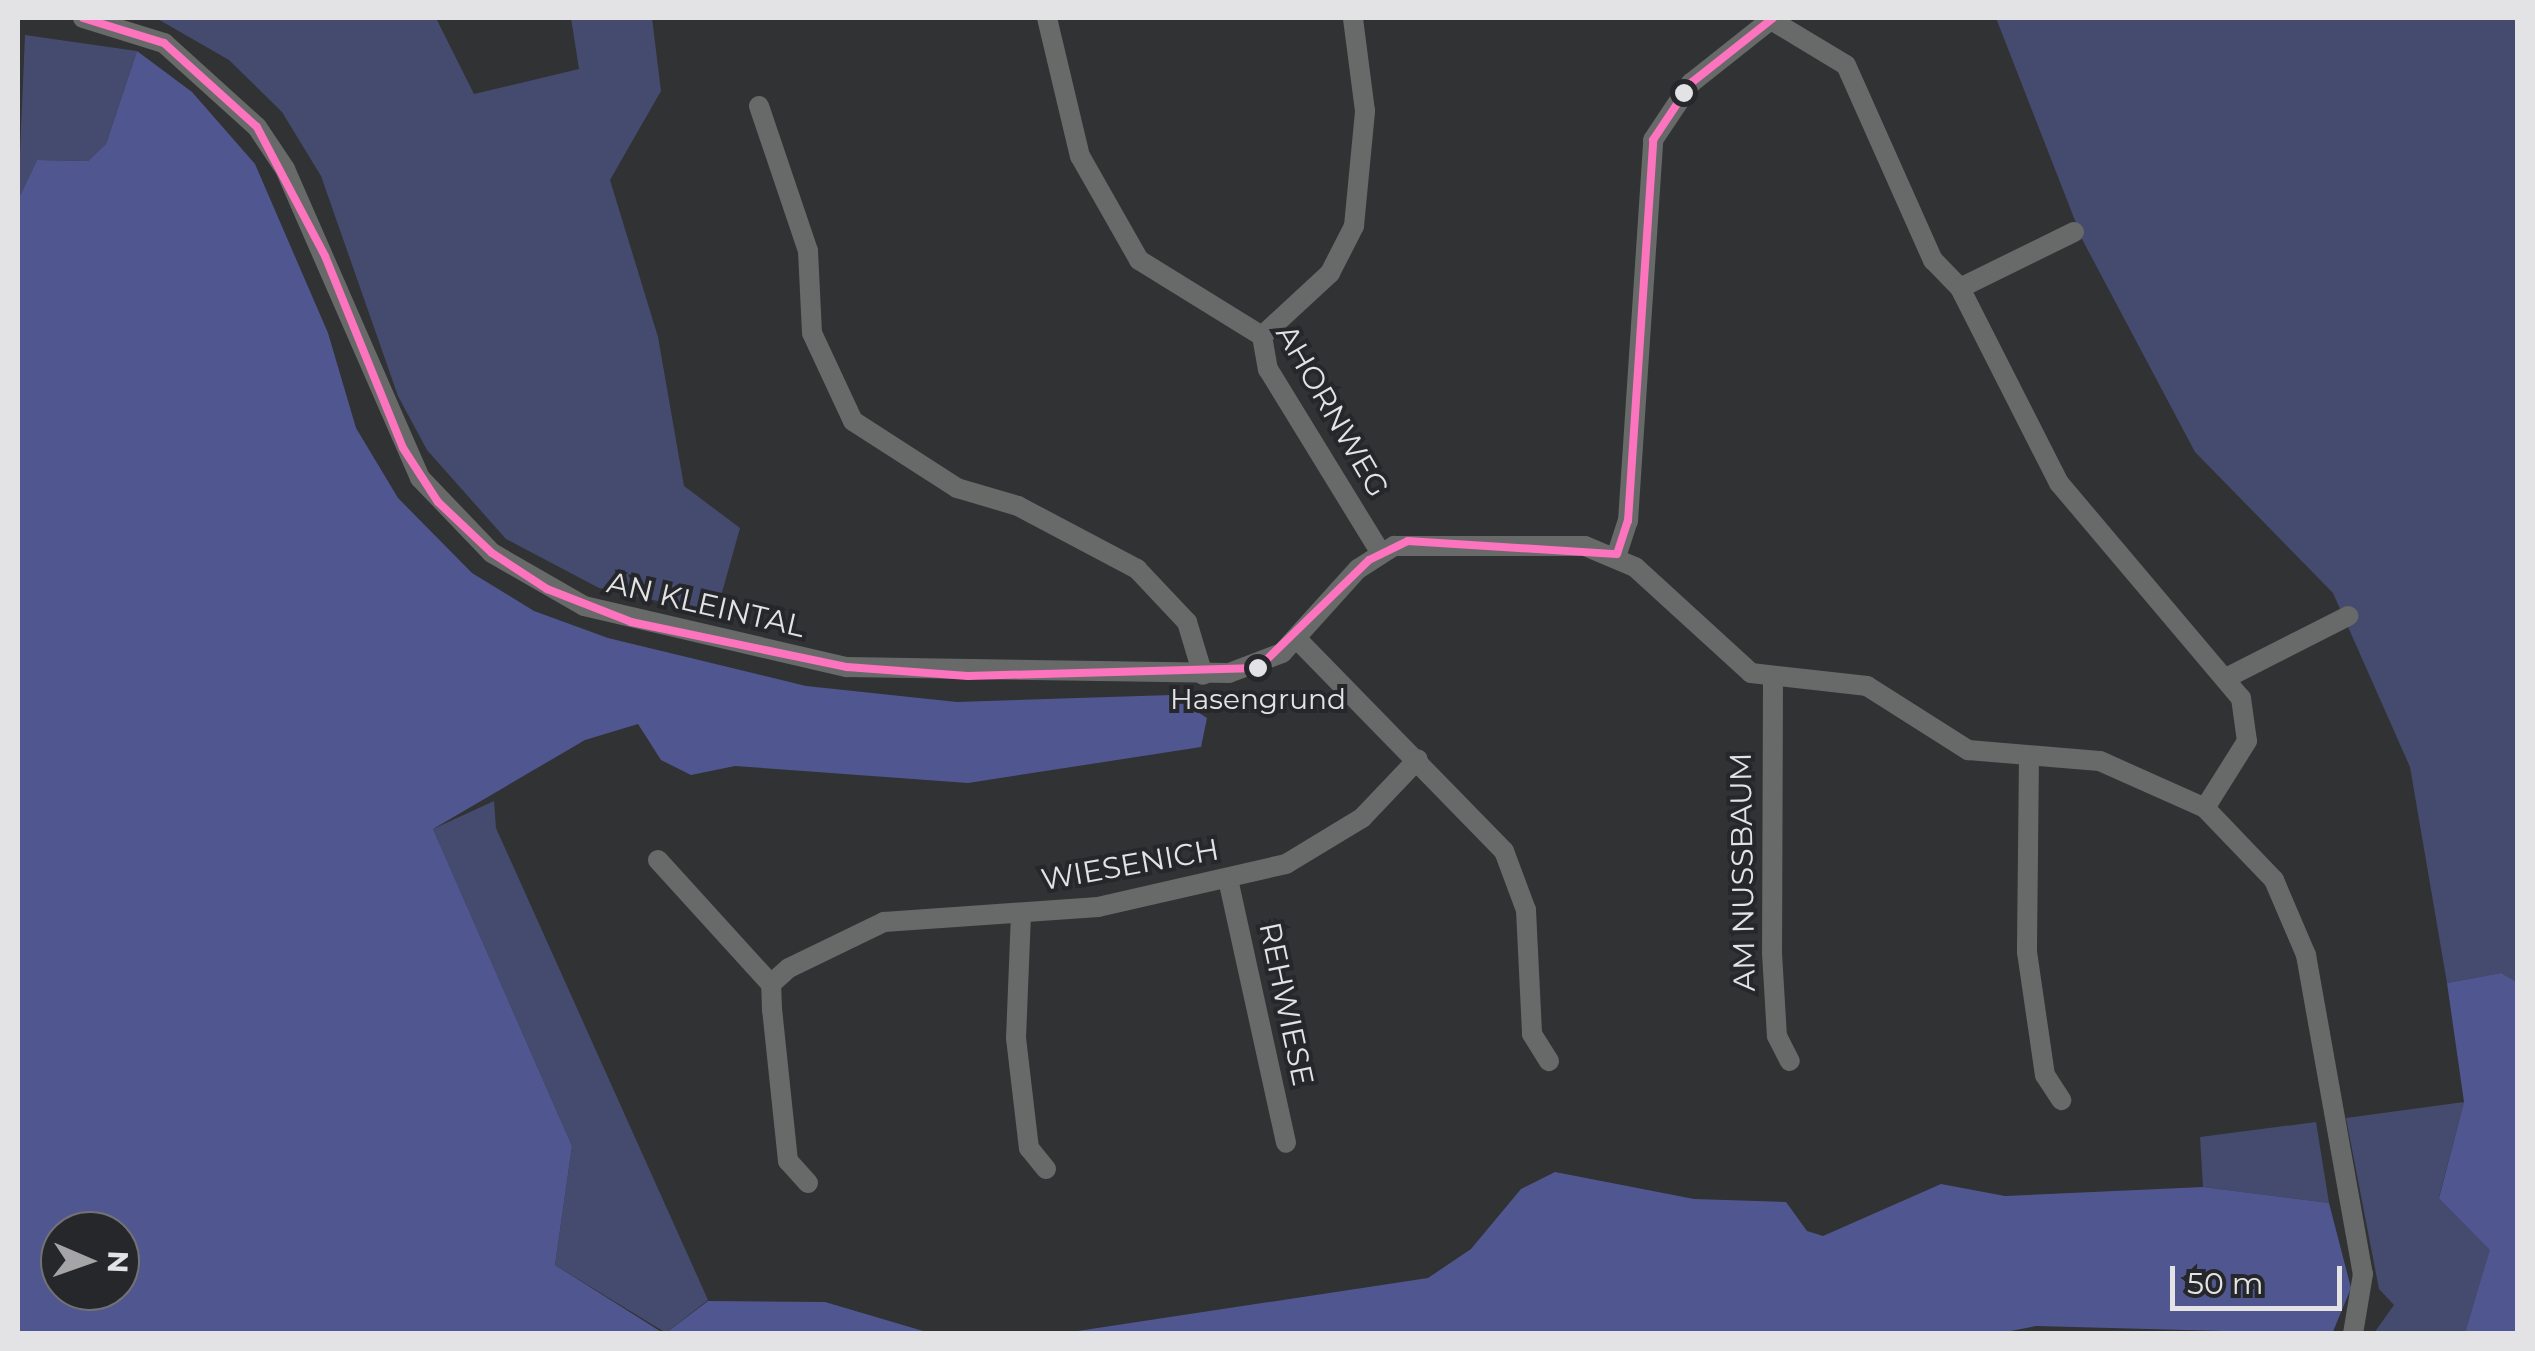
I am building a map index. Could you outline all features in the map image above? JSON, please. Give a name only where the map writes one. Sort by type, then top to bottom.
[{"type":"street","name":"AN KLEINTAL","points":[[83,18],[164,43],[257,127],[326,256],[412,463],[466,531],[517,571],[631,622],[847,667],[1203,675],[1258,668],[1296,638],[1380,552]]},
{"type":"street","name":"AHORNWEG","points":[[1047,18],[1080,156],[1138,260],[1262,336],[1268,369],[1380,552]]},
{"type":"street","points":[[1262,336],[1330,272],[1354,226],[1365,111],[1353,18]]},
{"type":"street","points":[[1617,554],[1628,521],[1654,140],[1690,83],[1772,19],[1846,65],[1933,260],[1960,288],[2059,484],[2228,677],[2249,728],[2206,808]]},
{"type":"street","points":[[759,106],[808,251],[816,348],[852,421],[957,488],[1018,506],[1136,569],[1187,622],[1203,675]]},
{"type":"street","points":[[1960,288],[2074,232]]},
{"type":"street","points":[[1380,552],[1438,540],[1617,554],[1730,662],[1773,679],[1868,686],[1950,744],[2138,772],[2206,808],[2264,867],[2291,916],[2314,990],[2332,1127],[2362,1274],[2354,1334]]},
{"type":"street","points":[[2228,677],[2348,616]]},
{"type":"street","points":[[1296,638],[1483,824],[1517,877],[1530,937],[1532,1034],[1549,1061]]},
{"type":"street","name":"AM NUSSBAUM","points":[[1773,679],[1772,953],[1777,1036],[1790,1060]]},
{"type":"street","points":[[2029,756],[2024,916],[2042,1058],[2061,1100]]},
{"type":"street","name":"WIESENICH","points":[[771,984],[821,946],[884,922],[1021,914],[1228,879],[1326,846],[1418,759]]},
{"type":"street","points":[[658,860],[771,984],[788,1162],[808,1183]]},
{"type":"street","name":"REHWIESE","points":[[1228,879],[1286,1143]]},
{"type":"street","points":[[1021,914],[1016,1038],[1029,1148],[1046,1169]]},
{"type":"shaded area","points":[[156,18],[436,18],[474,94],[579,69],[571,18],[652,18],[661,91],[610,180],[658,337],[684,486],[740,528],[716,614],[599,588],[506,539],[427,450],[398,396],[321,176],[282,112],[229,60]]},
{"type":"shaded area","points":[[1996,18],[2517,18],[2517,983],[2501,973],[2447,983],[2410,767],[2333,593],[2195,452],[2083,241]]},
{"type":"shaded area","points":[[25,35],[137,51],[106,144],[88,161],[37,160],[18,200]]},
{"type":"shaded area","points":[[137,51],[192,92],[255,164],[328,333],[356,428],[398,498],[472,573],[534,611],[608,638],[806,686],[957,702],[1171,695],[1207,718],[1201,747],[968,783],[735,766],[691,775],[661,760],[638,724],[585,740],[433,829],[572,1146],[555,1265],[663,1333],[18,1333],[18,200],[37,160],[88,161],[106,144]]},
{"type":"shaded area","points":[[494,801],[496,828],[708,1300],[666,1333],[555,1265],[572,1146],[433,829]]},
{"type":"shaded area","points":[[2501,973],[2518,983],[2517,1333],[2465,1333],[2490,1250],[2439,1198],[2464,1102],[2447,983]]},
{"type":"shaded area","points":[[2464,1102],[2439,1197],[2491,1250],[2465,1333],[2374,1333],[2394,1305],[2379,1289],[2346,1118]]},
{"type":"shaded area","points":[[2316,1122],[2329,1203],[2203,1187],[2200,1137]]},
{"type":"shaded area","points":[[1555,1172],[1694,1199],[1786,1202],[1807,1231],[1823,1236],[1941,1184],[2005,1196],[2203,1187],[2329,1203],[2351,1288],[2332,1334],[2036,1326],[1995,1334],[1058,1334],[1428,1278],[1471,1249],[1521,1189]]},
{"type":"shaded area","points":[[708,1301],[825,1302],[930,1333],[666,1333]]},
{"type":"transit line","points":[[83,18],[164,43],[257,127],[325,256],[403,448],[438,502],[492,553],[547,589],[631,622],[847,667],[968,676],[1258,668],[1369,560],[1408,541],[1617,554],[1628,521],[1653,140],[1691,83],[1773,18]]},
{"type":"place","name":"Hasengrund","points":[[1258,668]]}]
